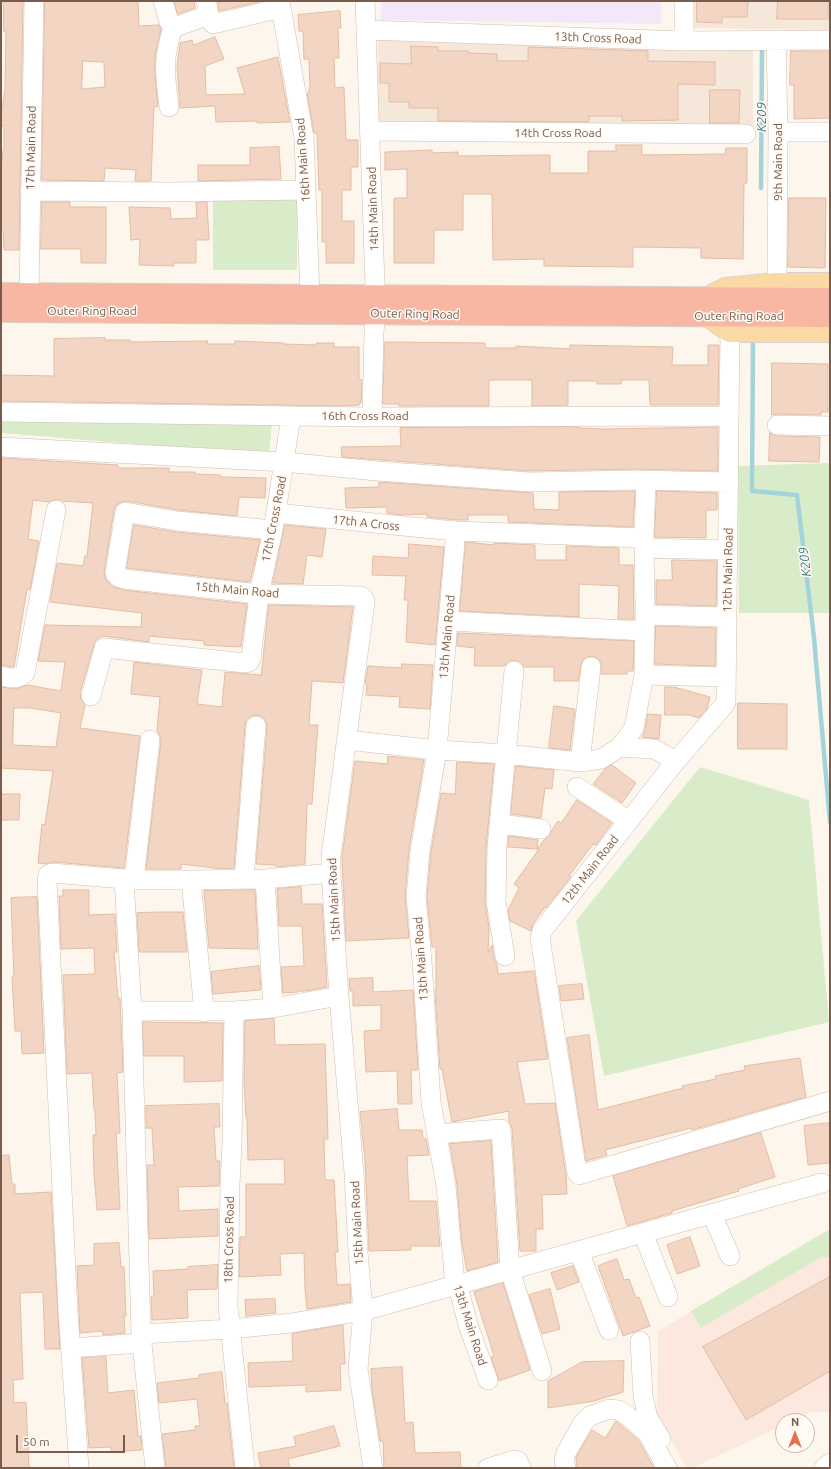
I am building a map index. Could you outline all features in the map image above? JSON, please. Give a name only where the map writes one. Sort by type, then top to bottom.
[{"type":"highway","name":"Outer Ring Road","points":[[1,294],[310,296],[376,304]]},
{"type":"highway","name":"Outer Ring Road","points":[[709,307],[830,299]]},
{"type":"highway","name":"Outer Ring Road","points":[[1,311],[376,304],[709,307],[830,316]]},
{"type":"main road","name":"Outer Ring Road","points":[[709,307],[726,289],[777,284],[830,284]]},
{"type":"main road","points":[[709,307],[730,331],[830,331]]},
{"type":"street","name":"17th Main Road","points":[[28,294],[34,1]]},
{"type":"street","points":[[163,1],[169,22],[174,26],[178,26],[207,8],[213,24],[281,5]]},
{"type":"street","name":"14th Main Road","points":[[365,1],[376,304],[372,416]]},
{"type":"street","points":[[684,1],[684,40]]},
{"type":"street","name":"16th Main Road","points":[[281,5],[304,138],[310,296]]},
{"type":"street","points":[[169,107],[165,77],[165,53],[174,26]]},
{"type":"street","name":"13th Cross Road","points":[[366,30],[684,40],[830,40]]},
{"type":"street","name":"9th Main Road","points":[[776,40],[778,132],[777,284]]},
{"type":"street","name":"14th Cross Road","points":[[370,131],[746,134]]},
{"type":"street","points":[[778,132],[830,132]]},
{"type":"street","points":[[30,191],[170,192],[306,190]]},
{"type":"street","name":"12th Main Road","points":[[730,331],[725,705],[676,761],[542,931],[540,938],[577,1173],[581,1175],[830,1101]]},
{"type":"street","name":"16th Cross Road","points":[[1,412],[291,416],[729,416]]},
{"type":"street","points":[[291,416],[284,462],[377,471],[529,482],[646,480],[729,482]]},
{"type":"street","points":[[777,425],[830,426]]},
{"type":"street","name":"17th Cross Road","points":[[1,447],[284,462],[275,522],[259,594],[251,659],[249,662],[245,663],[104,648],[91,696]]},
{"type":"street","points":[[347,740],[437,750],[506,754],[580,762],[601,759],[620,747],[634,728],[644,675],[644,543],[646,480]]},
{"type":"street","points":[[1,676],[16,678],[21,677],[25,673],[56,510]]},
{"type":"street","name":"17th A Cross","points":[[125,512],[177,520],[405,527],[728,550]]},
{"type":"street","name":"15th Main Road","points":[[125,512],[115,573],[118,577],[124,579],[259,594],[361,596],[364,598],[365,602],[331,856],[331,872],[363,1312],[358,1369],[373,1468]]},
{"type":"street","name":"13th Main Road","points":[[456,531],[437,750],[420,851],[416,896],[422,961],[431,1102],[446,1186],[455,1285],[458,1286],[468,1325],[488,1380]]},
{"type":"street","points":[[448,621],[645,623],[727,617]]},
{"type":"street","points":[[580,762],[592,668]]},
{"type":"street","points":[[505,956],[496,902],[497,847],[514,671]]},
{"type":"street","points":[[644,675],[726,677]]},
{"type":"street","points":[[244,879],[256,726]]},
{"type":"street","points":[[150,740],[129,880],[141,1338],[155,1468]]},
{"type":"street","points":[[620,747],[654,749],[676,761]]},
{"type":"street","points":[[577,787],[629,821]]},
{"type":"street","points":[[499,824],[541,829]]},
{"type":"street","points":[[79,1468],[71,1348],[47,881],[48,875],[52,872],[129,880],[191,880],[265,879],[331,872]]},
{"type":"street","points":[[265,879],[273,1008]]},
{"type":"street","points":[[191,880],[204,1012]]},
{"type":"street","points":[[132,1011],[234,1011],[273,1008],[339,996]]},
{"type":"street","name":"18th Cross Road","points":[[234,1011],[228,1306],[245,1468]]},
{"type":"street","points":[[436,1134],[501,1129],[510,1270],[542,1371]]},
{"type":"street","points":[[71,1348],[141,1338],[291,1323],[363,1312],[822,1182]]},
{"type":"street","points":[[712,1214],[730,1256]]},
{"type":"street","points":[[643,1233],[668,1297]]},
{"type":"street","points":[[578,1251],[609,1330]]},
{"type":"street","points":[[640,1342],[643,1396],[648,1418],[678,1468]]},
{"type":"street","points":[[566,1468],[564,1459],[566,1453],[582,1423],[590,1416],[609,1409],[618,1410],[628,1416],[648,1434],[667,1468]]},
{"type":"street","points":[[488,1468],[514,1460],[518,1461],[522,1468]]},
{"type":"street","points":[[824,1468],[830,1463]]},
{"type":"shaded area","points":[[381,1],[661,1],[661,24],[381,20]]},
{"type":"shaded area","points":[[690,1],[830,1],[830,30],[689,28]]},
{"type":"shaded area","points":[[378,40],[753,42],[753,129],[377,128]]},
{"type":"shaded area","points":[[830,1229],[830,1412],[775,1413],[775,1429],[692,1468],[687,1468],[657,1415],[658,1331]]},
{"type":"green space","points":[[213,198],[297,198],[297,270],[213,270]]},
{"type":"green space","points":[[1,417],[272,422],[269,455],[1,433]]},
{"type":"green space","points":[[830,463],[830,613],[739,613],[738,466]]},
{"type":"green space","points":[[700,767],[809,800],[829,1022],[604,1076],[576,921]]},
{"type":"green space","points":[[830,1229],[830,1257],[821,1257],[701,1328],[691,1311]]},
{"type":"building","points":[[4,1],[23,1],[19,250],[4,250],[3,229],[1,229],[1,170],[4,151],[4,126],[1,126],[1,110],[5,89],[6,31],[4,31]]},
{"type":"building","points":[[45,1],[138,1],[139,26],[159,25],[161,29],[155,56],[158,106],[154,107],[151,181],[135,181],[136,170],[105,168],[104,181],[42,180]],"holes":[[[83,61],[104,62],[105,87],[82,89]]]},
{"type":"building","points":[[174,1],[194,1],[195,8],[178,14]]},
{"type":"building","points":[[227,1],[263,1],[219,11],[218,3]]},
{"type":"building","points":[[697,1],[748,1],[747,17],[722,17],[722,23],[697,22]]},
{"type":"building","points":[[778,1],[828,1],[828,19],[777,19]]},
{"type":"building","points":[[340,11],[341,28],[338,28],[339,58],[334,58],[335,88],[344,87],[346,140],[358,140],[358,167],[351,167],[351,190],[342,190],[342,221],[354,221],[354,263],[326,263],[326,242],[322,242],[322,190],[319,190],[317,133],[314,133],[307,93],[309,93],[310,89],[309,59],[304,59],[303,31],[299,31],[298,15]]},
{"type":"building","points":[[215,37],[224,59],[205,66],[206,95],[245,94],[237,68],[278,57],[290,122],[216,122],[215,106],[180,108],[177,66],[180,43],[192,40],[193,45]]},
{"type":"building","points":[[411,46],[438,47],[438,51],[468,51],[468,53],[497,54],[497,61],[528,61],[528,47],[648,51],[648,61],[715,62],[715,85],[678,84],[678,120],[622,121],[622,116],[589,116],[589,122],[438,121],[438,108],[409,108],[409,102],[389,102],[389,83],[380,83],[380,63],[411,64]]},
{"type":"building","points":[[791,51],[830,51],[830,118],[794,119],[794,85],[790,85]]},
{"type":"building","points":[[710,90],[740,90],[739,123],[710,123]]},
{"type":"building","points":[[616,145],[642,145],[642,155],[725,154],[726,148],[747,148],[747,183],[744,183],[743,259],[701,258],[701,248],[633,247],[633,267],[544,266],[544,259],[493,260],[492,194],[463,194],[463,230],[434,230],[434,263],[394,263],[394,198],[407,198],[407,169],[385,170],[385,152],[432,150],[432,153],[458,152],[458,156],[550,155],[550,173],[588,173],[588,151],[616,151]]},
{"type":"building","points":[[279,147],[281,179],[198,181],[198,165],[250,165],[250,148]]},
{"type":"building","points":[[789,198],[826,198],[825,268],[788,267]]},
{"type":"building","points":[[42,202],[70,202],[70,207],[106,207],[106,263],[81,263],[81,249],[41,249]]},
{"type":"building","points":[[207,202],[209,240],[196,240],[196,263],[174,263],[174,266],[139,265],[140,239],[131,240],[129,207],[170,208],[171,219],[197,218],[196,203]]},
{"type":"building","points":[[105,338],[105,340],[130,340],[130,342],[208,341],[207,344],[235,344],[235,341],[316,345],[316,343],[334,343],[334,347],[359,347],[359,379],[362,380],[361,403],[359,403],[359,405],[341,406],[1,401],[1,375],[54,376],[54,339]]},
{"type":"building","points":[[385,342],[485,343],[485,348],[516,348],[516,346],[570,349],[570,345],[673,347],[672,365],[708,365],[708,345],[719,345],[718,405],[650,405],[649,380],[621,380],[621,384],[597,384],[597,381],[568,381],[568,405],[532,406],[532,380],[489,380],[489,406],[399,406],[399,404],[383,404]]},
{"type":"building","points":[[772,363],[828,364],[828,412],[821,412],[821,415],[772,415]]},
{"type":"building","points":[[579,427],[603,429],[718,427],[718,471],[634,469],[529,471],[342,457],[341,447],[401,446],[400,428]]},
{"type":"building","points":[[770,433],[777,436],[820,437],[819,462],[769,461]]},
{"type":"building","points":[[1,458],[118,465],[118,468],[169,468],[169,472],[195,472],[195,474],[220,475],[220,477],[266,478],[265,498],[239,497],[237,516],[178,510],[127,501],[116,505],[114,510],[104,572],[106,580],[114,587],[123,590],[247,604],[241,647],[204,645],[204,641],[149,636],[149,642],[102,636],[96,640],[80,693],[81,699],[85,705],[80,728],[140,736],[124,868],[53,862],[46,864],[38,863],[42,824],[45,825],[53,771],[1,768],[1,687],[15,689],[27,685],[61,691],[65,662],[38,661],[45,625],[141,627],[142,613],[50,602],[57,563],[83,566],[85,556],[87,556],[93,503],[62,501],[58,499],[49,502],[33,500],[28,539],[39,541],[30,590],[27,589],[14,667],[1,665]],"holes":[[[14,708],[31,708],[61,713],[56,747],[13,745]]]},
{"type":"building","points":[[379,482],[533,493],[534,509],[559,510],[559,492],[635,491],[633,527],[508,522],[508,515],[468,515],[468,520],[457,520],[427,517],[427,514],[402,515],[387,513],[387,507],[346,508],[345,488],[379,487]]},
{"type":"building","points":[[657,491],[717,493],[717,510],[706,510],[706,538],[655,537]]},
{"type":"building","points":[[134,525],[176,532],[260,540],[250,582],[127,568]]},
{"type":"building","points":[[285,525],[326,529],[322,557],[307,555],[303,584],[273,583]]},
{"type":"building","points":[[466,542],[494,545],[494,543],[535,545],[535,560],[566,560],[566,546],[619,548],[619,565],[633,565],[634,619],[618,619],[619,586],[579,584],[579,617],[460,611]]},
{"type":"building","points":[[409,544],[444,547],[435,645],[406,642],[408,600],[404,600],[406,576],[372,575],[373,556],[408,558]]},
{"type":"building","points":[[672,560],[717,561],[716,606],[656,604],[656,580],[672,580]]},
{"type":"building","points":[[269,605],[353,607],[343,683],[312,681],[309,725],[318,725],[312,804],[307,804],[305,864],[276,867],[275,865],[256,864],[267,727],[263,717],[256,715],[247,719],[245,725],[234,868],[222,869],[181,864],[181,869],[146,869],[161,741],[157,731],[160,697],[131,694],[134,662],[202,670],[197,704],[222,707],[225,672],[261,675]]},
{"type":"building","points":[[656,626],[716,628],[715,666],[655,664]]},
{"type":"building","points":[[458,633],[634,641],[633,671],[628,671],[627,674],[601,674],[601,662],[592,656],[586,657],[582,661],[578,681],[554,681],[554,667],[524,667],[521,662],[515,660],[509,661],[504,666],[474,666],[475,648],[457,646]]},
{"type":"building","points":[[402,664],[433,665],[430,709],[399,707],[400,697],[366,695],[367,685],[365,684],[368,666],[401,668]]},
{"type":"building","points":[[665,687],[674,687],[710,697],[707,709],[699,718],[689,715],[665,715]]},
{"type":"building","points":[[738,703],[787,704],[787,749],[738,749]]},
{"type":"building","points":[[554,706],[575,709],[570,750],[549,748]]},
{"type":"building","points":[[648,714],[661,715],[659,739],[642,737]]},
{"type":"building","points":[[388,756],[424,760],[409,849],[405,896],[409,938],[346,941],[342,857],[355,761],[387,764]]},
{"type":"building","points":[[457,762],[494,764],[486,847],[485,902],[489,928],[488,953],[492,945],[498,974],[534,971],[548,1059],[517,1062],[525,1104],[555,1103],[566,1175],[567,1194],[542,1195],[543,1229],[536,1229],[536,1251],[520,1251],[512,1128],[509,1122],[509,1111],[452,1122],[442,1069],[440,1069],[435,990],[436,947],[432,947],[427,897],[431,852],[441,793],[455,794]]},
{"type":"building","points":[[612,765],[636,783],[622,803],[593,784],[605,769]]},
{"type":"building","points":[[516,766],[554,770],[552,789],[545,788],[541,818],[511,814]]},
{"type":"building","points":[[1,794],[20,794],[19,820],[1,820]]},
{"type":"building","points":[[577,800],[612,823],[596,845],[593,844],[569,876],[571,877],[546,908],[545,907],[533,924],[531,931],[510,921],[508,910],[519,888],[514,884],[539,849],[537,849],[550,835],[558,821],[561,823]]},
{"type":"building","points":[[509,836],[538,840],[537,849],[508,847]]},
{"type":"building","points":[[301,887],[302,904],[322,904],[327,987],[283,993],[281,967],[304,966],[302,926],[279,926],[277,889]]},
{"type":"building","points":[[63,890],[89,890],[89,915],[115,914],[117,952],[114,952],[118,998],[120,998],[123,1072],[117,1073],[120,1133],[116,1133],[120,1209],[97,1210],[93,1135],[96,1135],[92,1073],[67,1074],[63,975],[95,974],[94,948],[61,949],[59,896],[63,896]]},
{"type":"building","points":[[255,890],[258,949],[209,948],[204,891]]},
{"type":"building","points":[[37,897],[44,1053],[22,1054],[21,1031],[15,1031],[12,977],[14,977],[11,898]]},
{"type":"building","points":[[183,912],[187,952],[139,952],[137,913]]},
{"type":"building","points":[[259,966],[261,990],[213,994],[211,972]]},
{"type":"building","points":[[373,978],[373,992],[413,990],[418,1070],[411,1070],[412,1104],[398,1104],[397,1071],[366,1072],[364,1031],[381,1030],[381,1005],[353,1006],[353,991],[350,991],[349,979]]},
{"type":"building","points":[[582,984],[584,999],[561,1001],[559,986]]},
{"type":"building","points":[[274,1019],[275,1045],[325,1044],[328,1139],[324,1139],[325,1180],[334,1180],[338,1252],[335,1252],[337,1285],[350,1284],[351,1302],[307,1309],[304,1253],[280,1254],[281,1275],[239,1277],[240,1237],[246,1237],[246,1184],[285,1184],[284,1159],[248,1160],[244,1080],[245,1021]]},
{"type":"building","points":[[143,1022],[223,1023],[222,1081],[184,1082],[184,1056],[144,1056]]},
{"type":"building","points":[[589,1035],[598,1110],[683,1088],[682,1086],[716,1079],[715,1076],[745,1070],[744,1066],[800,1058],[806,1097],[692,1130],[691,1128],[605,1150],[607,1155],[586,1161],[567,1038]]},
{"type":"building","points":[[219,1104],[220,1127],[214,1127],[216,1161],[220,1161],[219,1186],[178,1187],[179,1211],[218,1209],[218,1236],[149,1239],[147,1165],[154,1165],[152,1128],[146,1128],[146,1106]]},
{"type":"building","points":[[397,1109],[399,1130],[422,1130],[423,1139],[426,1139],[429,1155],[407,1156],[409,1201],[436,1201],[440,1246],[410,1246],[411,1250],[369,1251],[365,1160],[360,1112]]},
{"type":"building","points":[[830,1123],[830,1163],[808,1165],[804,1126]]},
{"type":"building","points":[[761,1133],[775,1177],[738,1189],[739,1191],[627,1226],[613,1176]]},
{"type":"building","points":[[491,1141],[498,1262],[467,1271],[462,1244],[457,1185],[450,1144]]},
{"type":"building","points":[[9,1155],[12,1184],[15,1184],[15,1194],[51,1192],[60,1349],[45,1349],[43,1292],[20,1293],[23,1379],[13,1380],[14,1403],[26,1402],[29,1468],[1,1468],[1,1156]]},
{"type":"building","points":[[690,1237],[700,1266],[677,1274],[667,1245]]},
{"type":"building","points":[[119,1243],[121,1267],[124,1267],[126,1316],[124,1316],[125,1333],[103,1335],[103,1331],[80,1333],[77,1266],[94,1265],[94,1244]]},
{"type":"building","points":[[617,1259],[624,1280],[629,1279],[636,1298],[639,1297],[650,1326],[623,1336],[598,1266]]},
{"type":"building","points":[[218,1265],[217,1289],[187,1290],[188,1318],[152,1320],[151,1296],[154,1296],[153,1271],[188,1269],[188,1267]]},
{"type":"building","points":[[573,1266],[579,1282],[557,1290],[551,1273]]},
{"type":"building","points":[[830,1277],[830,1371],[746,1420],[703,1347]]},
{"type":"building","points":[[503,1283],[530,1370],[499,1381],[491,1357],[494,1356],[474,1292]]},
{"type":"building","points":[[550,1289],[560,1329],[542,1334],[529,1295]]},
{"type":"building","points":[[275,1299],[276,1313],[246,1316],[245,1300]]},
{"type":"building","points":[[343,1325],[345,1364],[340,1364],[341,1390],[306,1392],[306,1385],[249,1387],[248,1363],[293,1361],[292,1334]]},
{"type":"building","points":[[106,1357],[108,1393],[134,1390],[138,1436],[141,1436],[142,1450],[111,1452],[111,1447],[89,1448],[82,1358]]},
{"type":"building","points":[[624,1361],[623,1392],[594,1401],[548,1408],[548,1381],[582,1362]]},
{"type":"building","points":[[402,1367],[405,1423],[413,1422],[415,1453],[460,1452],[461,1468],[384,1468],[383,1441],[380,1441],[372,1390],[371,1369]]},
{"type":"building","points":[[222,1372],[234,1468],[166,1468],[162,1434],[195,1430],[195,1426],[200,1426],[197,1399],[159,1403],[157,1383],[199,1378],[199,1375]]},
{"type":"building","points":[[616,1421],[639,1441],[654,1468],[577,1468],[576,1457],[592,1430],[605,1438]]},
{"type":"building","points":[[334,1426],[340,1446],[288,1459],[290,1468],[261,1468],[258,1453],[296,1446],[294,1437]]},
{"type":"waterway","name":"K209","points":[[761,188],[762,46]]},
{"type":"waterway","name":"K209","points":[[753,344],[752,491],[797,495],[814,638],[830,822]]}]
